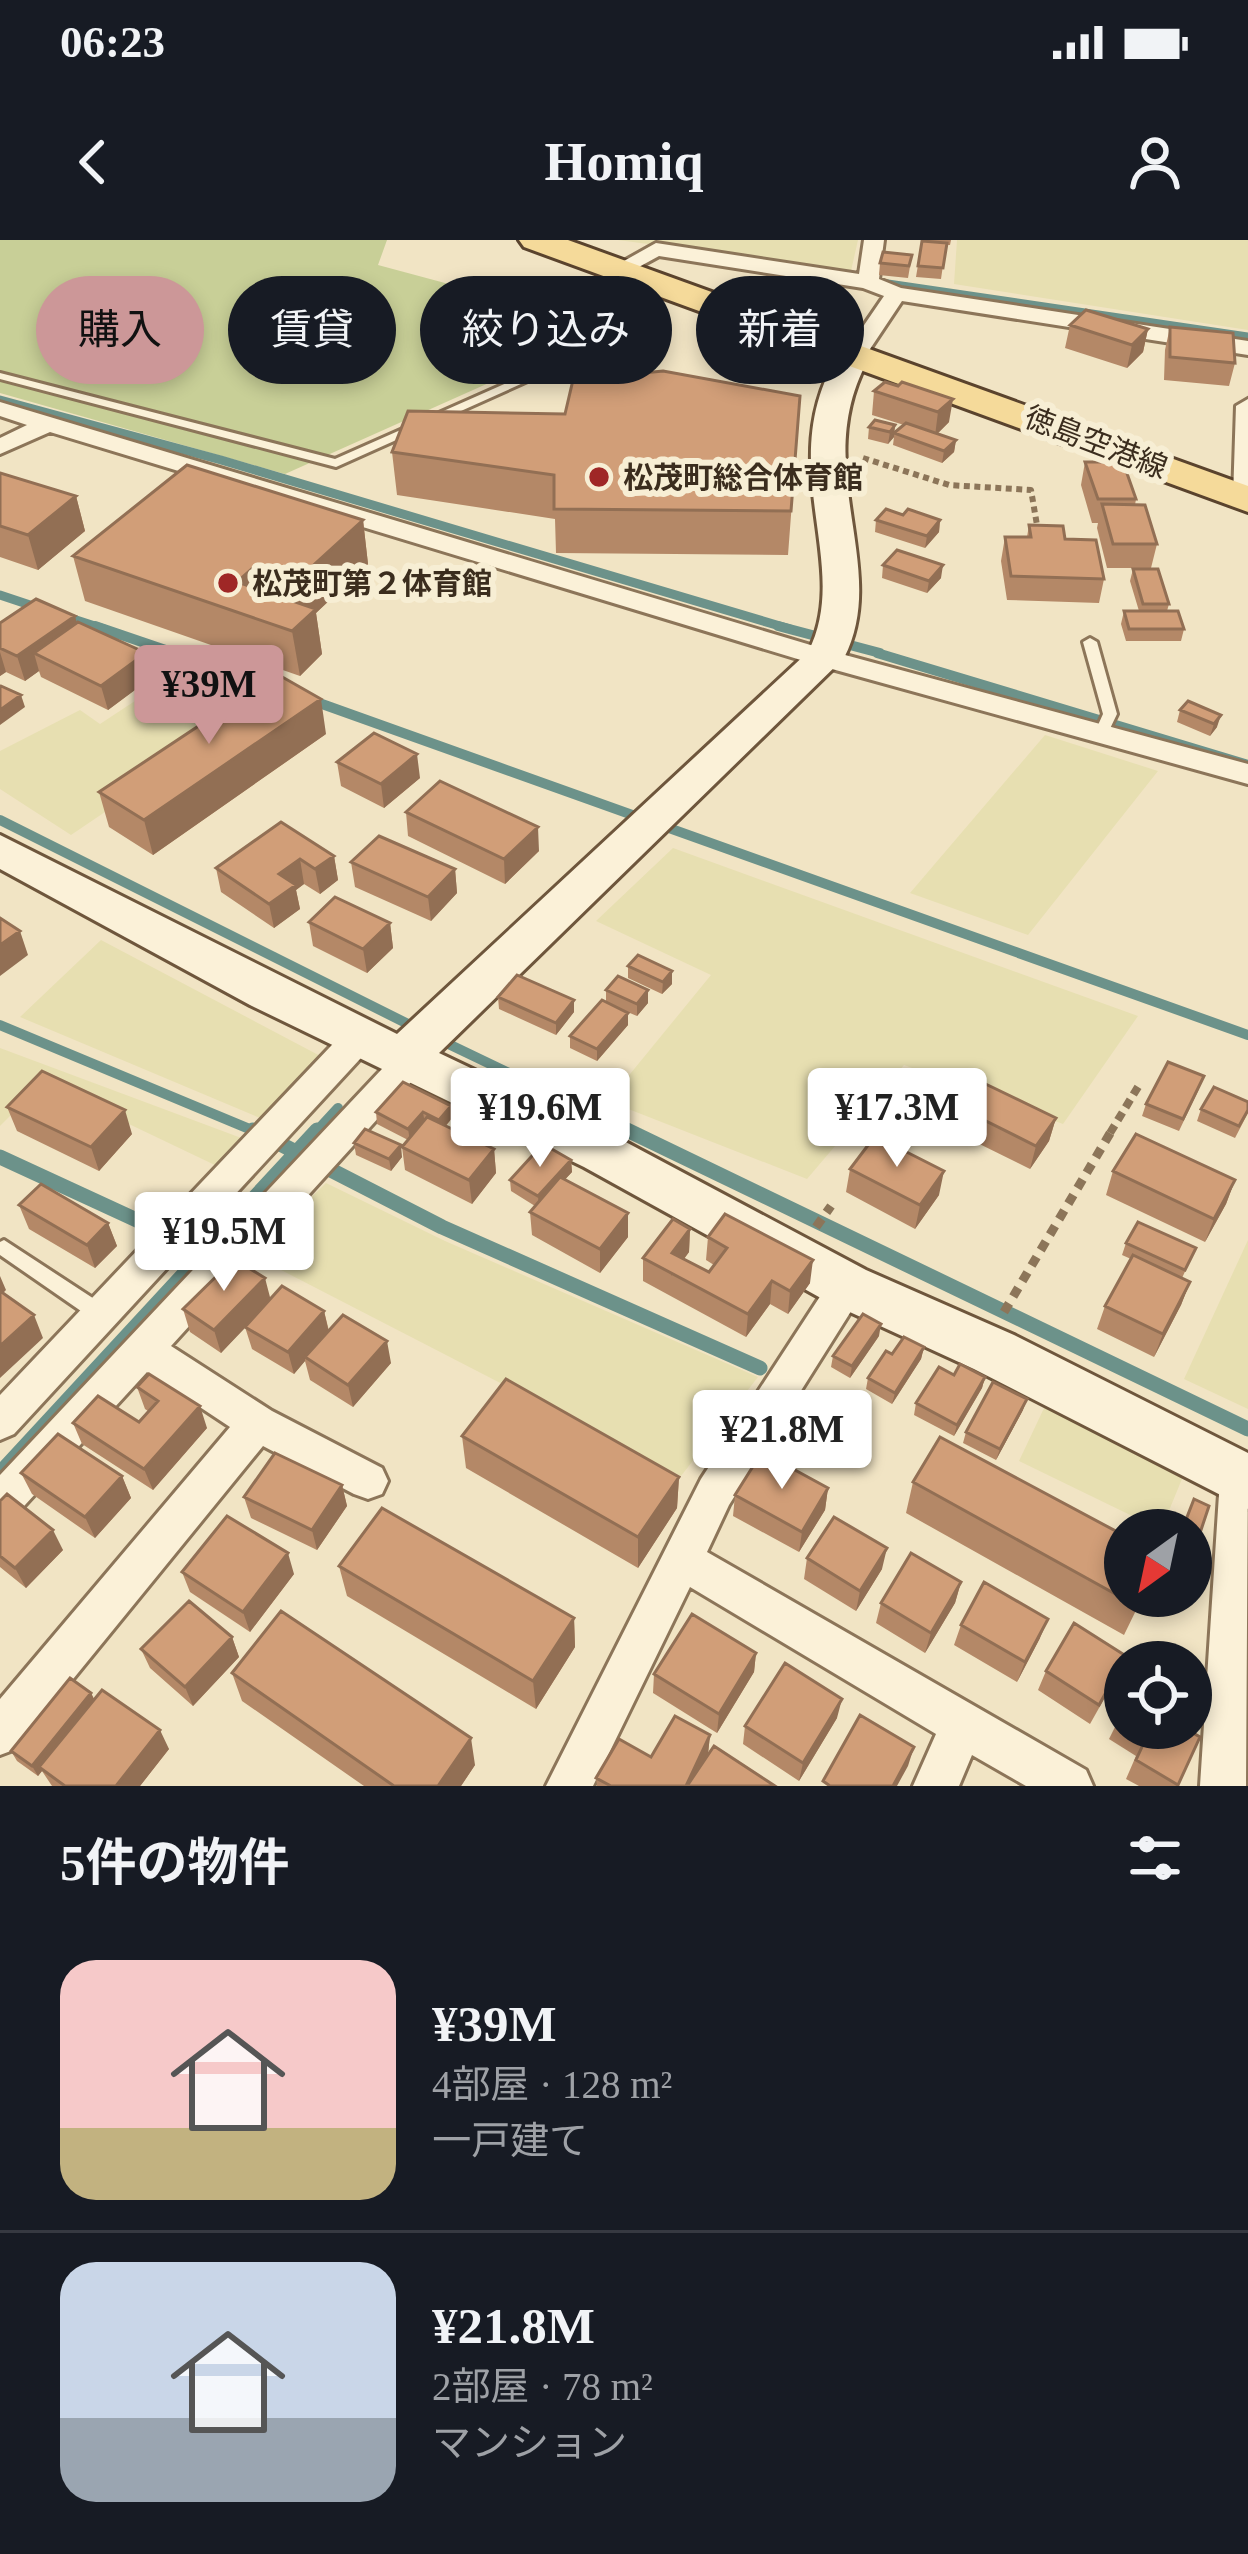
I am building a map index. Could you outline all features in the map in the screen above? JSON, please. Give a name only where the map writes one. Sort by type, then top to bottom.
[{"type":"main road","name":"徳島空港線","points":[[536,240],[696,297]]},
{"type":"main road","name":"徳島空港線","points":[[864,356],[1246,499]]},
{"type":"street","points":[[868,281],[874,240]]},
{"type":"street","points":[[619,270],[656,249],[868,281],[896,294],[1248,349]]},
{"type":"street","points":[[864,341],[896,294]]},
{"type":"street","points":[[0,1422],[101,1314],[831,643],[827,421],[839,384]]},
{"type":"street","points":[[1246,499],[1248,406]]},
{"type":"street","points":[[0,409],[831,643],[1106,724],[1248,774]]},
{"type":"street","points":[[0,447],[50,423]]},
{"type":"street","points":[[0,850],[267,993],[602,1153],[847,1286],[994,1352],[1244,1480],[1223,1786]]},
{"type":"street","points":[[0,1504],[144,1349],[390,1053]]},
{"type":"street","points":[[568,1786],[715,1492],[847,1286]]},
{"type":"street","points":[[144,1349],[258,1423],[368,1481]]},
{"type":"street","points":[[0,1733],[258,1423]]},
{"type":"street","points":[[682,1560],[1070,1786]]},
{"type":"street","points":[[936,1786],[963,1725]]},
{"type":"lane","points":[[0,376],[336,463],[512,384]]},
{"type":"lane","points":[[1090,642],[1106,724]]},
{"type":"lane","points":[[4,1249],[101,1314]]},
{"type":"path","points":[[828,447],[950,485],[1031,490],[1039,538]]},
{"type":"path","points":[[1012,1295],[1141,1082]]},
{"type":"shaded area","points":[[618,240],[858,240],[851,271]]},
{"type":"shaded area","points":[[957,240],[1248,240],[1248,330],[954,284]]},
{"type":"shaded area","points":[[179,672],[263,705],[71,835],[0,789],[0,751],[80,710],[100,724]]},
{"type":"shaded area","points":[[1045,735],[1158,771],[1028,935],[910,893]]},
{"type":"shaded area","points":[[673,848],[1138,1016],[1063,1124],[904,1065],[807,1179],[608,1101],[711,975],[596,921]]},
{"type":"shaded area","points":[[101,940],[326,1059],[267,1121],[20,1017]]},
{"type":"shaded area","points":[[0,1048],[244,1139],[219,1167],[43,1083],[0,1126]]},
{"type":"shaded area","points":[[326,1183],[445,1241],[758,1377],[681,1476],[252,1255]]},
{"type":"shaded area","points":[[1248,1240],[1248,1409],[1184,1379]]},
{"type":"shaded area","points":[[1045,1406],[1184,1474],[1170,1509],[1118,1509],[1019,1461]]},
{"type":"green space","points":[[0,240],[387,240],[378,265],[420,276],[420,384],[487,384],[285,474],[0,393]]},
{"type":"building","points":[[922,241],[947,243],[943,268],[918,266]]},
{"type":"building","points":[[883,252],[912,255],[909,266],[880,263]]},
{"type":"building","points":[[1086,310],[1148,329],[1132,345],[1070,325]]},
{"type":"building","points":[[1170,327],[1233,333],[1235,363],[1170,357]]},
{"type":"building","points":[[672,373],[696,377],[696,384],[734,384],[800,396],[791,511],[554,509],[554,475],[392,452],[408,411],[565,414],[572,384],[672,384]]},
{"type":"building","points":[[885,382],[898,386],[902,382],[953,399],[938,412],[874,391]]},
{"type":"building","points":[[875,420],[895,425],[890,432],[869,427]]},
{"type":"building","points":[[906,423],[956,440],[944,451],[894,433]]},
{"type":"building","points":[[1085,462],[1123,462],[1136,499],[1098,499]]},
{"type":"building","points":[[187,465],[363,520],[296,581],[254,567],[237,582],[316,609],[292,631],[73,556]]},
{"type":"building","points":[[0,473],[76,496],[28,535],[0,526]]},
{"type":"building","points":[[1102,504],[1145,505],[1157,544],[1113,544]]},
{"type":"building","points":[[886,509],[903,515],[908,509],[940,520],[927,536],[876,520]]},
{"type":"building","points":[[1029,525],[1063,526],[1065,539],[1096,540],[1104,579],[1011,576],[1005,537],[1031,537]]},
{"type":"building","points":[[897,550],[943,565],[929,581],[883,565]]},
{"type":"building","points":[[1133,569],[1158,569],[1169,604],[1143,604]]},
{"type":"building","points":[[36,599],[75,616],[17,656],[0,648],[0,623]]},
{"type":"building","points":[[1124,611],[1178,611],[1184,629],[1129,629]]},
{"type":"building","points":[[78,622],[146,653],[101,686],[34,653]]},
{"type":"building","points":[[277,674],[321,699],[144,820],[99,792]]},
{"type":"building","points":[[0,687],[21,695],[0,710]]},
{"type":"building","points":[[1188,701],[1221,715],[1214,724],[1180,710]]},
{"type":"building","points":[[374,733],[417,754],[381,784],[337,762]]},
{"type":"building","points":[[440,781],[538,827],[504,859],[406,812]]},
{"type":"building","points":[[281,822],[334,856],[315,869],[300,859],[279,874],[296,885],[269,904],[216,868]]},
{"type":"building","points":[[379,836],[455,869],[428,897],[351,862]]},
{"type":"building","points":[[335,897],[390,923],[363,949],[309,922]]},
{"type":"building","points":[[0,918],[20,931],[0,945]]},
{"type":"building","points":[[638,955],[672,971],[663,982],[628,966]]},
{"type":"building","points":[[517,975],[574,1000],[556,1023],[498,997]]},
{"type":"building","points":[[618,976],[648,990],[637,1004],[606,990]]},
{"type":"building","points":[[602,1000],[628,1013],[597,1049],[570,1036]]},
{"type":"building","points":[[1168,1062],[1204,1076],[1183,1119],[1146,1104]]},
{"type":"building","points":[[42,1071],[125,1110],[91,1147],[7,1107]]},
{"type":"building","points":[[969,1076],[1056,1118],[1036,1146],[950,1103]]},
{"type":"building","points":[[403,1082],[451,1106],[439,1120],[423,1112],[408,1129],[376,1112]]},
{"type":"building","points":[[1214,1087],[1248,1102],[1239,1126],[1201,1109]]},
{"type":"building","points":[[427,1117],[494,1149],[469,1180],[402,1147]]},
{"type":"building","points":[[365,1129],[401,1145],[389,1159],[354,1143]]},
{"type":"building","points":[[1136,1134],[1235,1180],[1214,1219],[1113,1171]]},
{"type":"building","points":[[875,1136],[944,1171],[920,1205],[850,1169]]},
{"type":"building","points":[[543,1144],[571,1160],[538,1196],[510,1180]]},
{"type":"building","points":[[560,1177],[628,1213],[600,1249],[530,1212]]},
{"type":"building","points":[[41,1184],[108,1223],[87,1245],[19,1205]]},
{"type":"building","points":[[725,1214],[813,1260],[790,1291],[772,1281],[748,1314],[643,1258],[673,1219],[690,1229],[672,1253],[709,1272],[727,1248],[708,1237]]},
{"type":"building","points":[[1138,1222],[1196,1248],[1185,1270],[1126,1243]]},
{"type":"building","points":[[1133,1255],[1190,1282],[1163,1334],[1105,1306]]},
{"type":"building","points":[[234,1259],[265,1278],[214,1330],[183,1309]]},
{"type":"building","points":[[282,1286],[324,1311],[288,1352],[245,1327]]},
{"type":"building","points":[[0,1291],[34,1315],[0,1346]]},
{"type":"building","points":[[863,1314],[881,1324],[852,1366],[833,1356]]},
{"type":"building","points":[[343,1315],[387,1341],[348,1385],[305,1357]]},
{"type":"building","points":[[904,1337],[924,1347],[895,1393],[868,1378],[886,1351],[892,1354]]},
{"type":"building","points":[[960,1364],[985,1377],[957,1425],[916,1403],[939,1367],[954,1375]]},
{"type":"building","points":[[149,1374],[200,1406],[144,1469],[73,1423],[98,1396],[139,1422],[158,1401],[137,1387]]},
{"type":"building","points":[[506,1379],[679,1477],[638,1537],[462,1436]]},
{"type":"building","points":[[993,1382],[1027,1399],[1000,1449],[966,1432]]},
{"type":"building","points":[[58,1434],[122,1476],[85,1517],[21,1473]]},
{"type":"building","points":[[940,1437],[1104,1525],[1104,1588],[913,1482]]},
{"type":"building","points":[[762,1452],[828,1488],[802,1532],[735,1495]]},
{"type":"building","points":[[275,1453],[342,1485],[312,1530],[244,1497]]},
{"type":"building","points":[[7,1494],[53,1530],[15,1568],[0,1556],[0,1501]]},
{"type":"building","points":[[1194,1499],[1209,1506],[1208,1509],[1190,1509]]},
{"type":"building","points":[[382,1508],[574,1618],[533,1681],[339,1566]]},
{"type":"building","points":[[227,1516],[288,1553],[243,1612],[182,1572]]},
{"type":"building","points":[[834,1517],[887,1548],[860,1591],[807,1558]]},
{"type":"building","points":[[911,1553],[961,1582],[931,1633],[881,1603]]},
{"type":"building","points":[[984,1582],[1048,1619],[1025,1662],[961,1625]]},
{"type":"building","points":[[189,1601],[232,1637],[185,1687],[141,1649]]},
{"type":"building","points":[[281,1611],[471,1738],[438,1786],[394,1786],[232,1673]]},
{"type":"building","points":[[692,1614],[756,1653],[719,1714],[654,1674]]},
{"type":"building","points":[[1074,1623],[1104,1642],[1104,1696],[1099,1705],[1046,1671]]},
{"type":"building","points":[[785,1663],[842,1699],[803,1763],[745,1726]]},
{"type":"building","points":[[70,1678],[91,1693],[32,1766],[11,1751]]},
{"type":"building","points":[[102,1690],[160,1730],[116,1786],[65,1786],[39,1767]]},
{"type":"building","points":[[860,1715],[914,1747],[893,1786],[830,1786],[823,1781]]},
{"type":"building","points":[[675,1716],[710,1735],[686,1786],[611,1786],[596,1778],[619,1739],[651,1757]]},
{"type":"building","points":[[714,1746],[775,1786],[687,1786]]},
{"type":"building","points":[[1141,1749],[1194,1749],[1178,1785],[1136,1760]]},
{"type":"waterway","points":[[881,283],[1248,337]]},
{"type":"waterway","points":[[0,400],[221,460],[790,629]]},
{"type":"waterway","points":[[0,595],[39,608]]},
{"type":"waterway","points":[[64,616],[100,628]]},
{"type":"waterway","points":[[95,626],[100,628]]},
{"type":"waterway","points":[[778,626],[880,653]]},
{"type":"waterway","points":[[100,628],[104,629]]},
{"type":"waterway","points":[[100,628],[277,688]]},
{"type":"waterway","points":[[877,653],[1248,765]]},
{"type":"waterway","points":[[308,699],[1248,1035]]},
{"type":"waterway","points":[[0,820],[420,1030]]},
{"type":"waterway","points":[[0,1025],[258,1133]]},
{"type":"waterway","points":[[438,1039],[634,1133]]},
{"type":"waterway","points":[[315,1133],[338,1108]]},
{"type":"waterway","points":[[253,1130],[258,1133]]},
{"type":"waterway","points":[[296,1152],[317,1130]]},
{"type":"waterway","points":[[627,1130],[1248,1429]]},
{"type":"waterway","points":[[258,1133],[296,1152]]},
{"type":"waterway","points":[[205,1251],[296,1152]]},
{"type":"waterway","points":[[296,1152],[442,1227],[760,1368]]},
{"type":"waterway","points":[[0,1157],[205,1251]]},
{"type":"waterway","points":[[0,1473],[205,1251]]},
{"type":"place","name":"松茂町総合体育館","points":[[599,477]]},
{"type":"place","name":"松茂町第２体育館","points":[[228,583]]}]
